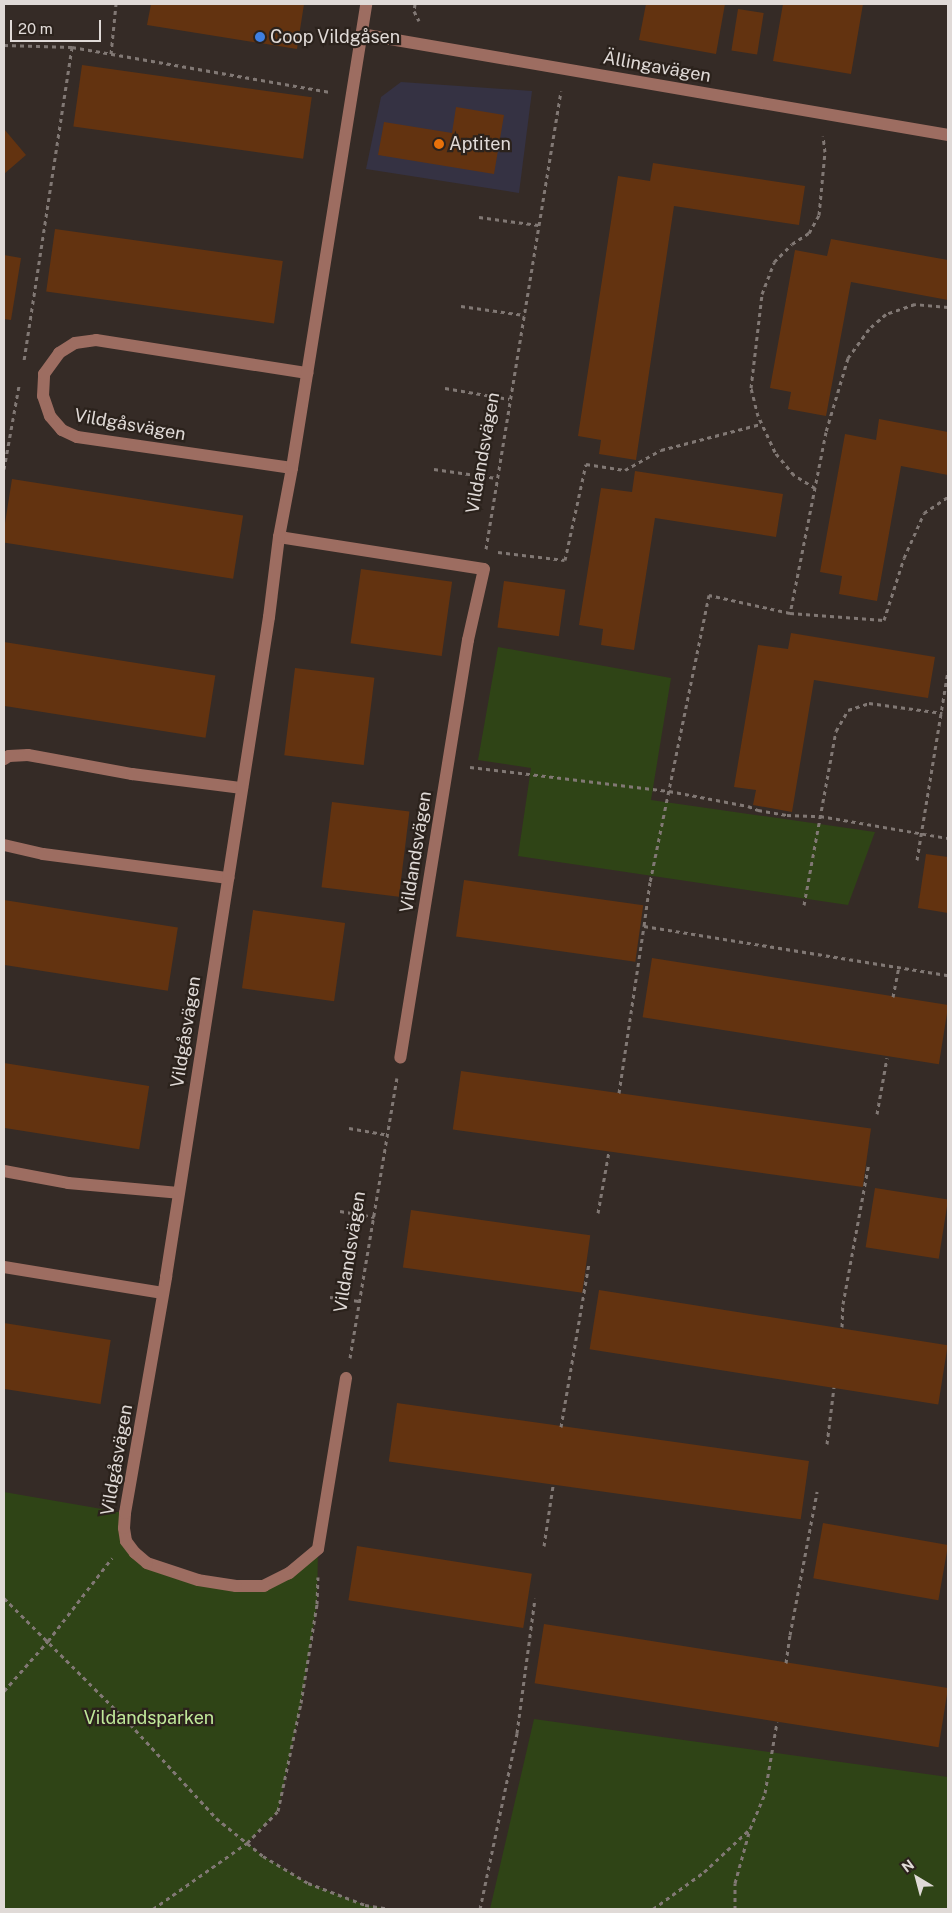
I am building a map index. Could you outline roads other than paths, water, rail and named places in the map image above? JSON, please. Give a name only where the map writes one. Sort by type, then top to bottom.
[{"type":"street","name":"Vildgåsvägen","points":[[346,1378],[318,1549],[277,1580],[264,1586],[236,1586],[198,1580],[147,1562],[135,1553],[126,1540],[124,1528],[125,1513],[179,1193],[269,617],[279,537],[292,468],[366,4]]},
{"type":"street","name":"Ällingavägen","points":[[360,34],[948,135]]},
{"type":"street","name":"Vildgåsvägen","points":[[292,468],[77,437],[62,430],[50,416],[43,396],[44,374],[59,353],[75,343],[96,340],[307,372]]},
{"type":"street","name":"Vildandsvägen","points":[[279,537],[484,569],[468,640],[400,1058]]},
{"type":"street","points":[[4,759],[8,756],[28,755],[132,774],[242,788]]},
{"type":"street","points":[[4,845],[43,854],[228,878]]},
{"type":"street","points":[[4,1172],[68,1183],[179,1193]]},
{"type":"street","points":[[4,1267],[163,1293]]},
{"type":"place","name":"Coop Vildgåsen","points":[[260,37]]},
{"type":"place","name":"Aptiten","points":[[439,144]]},
{"type":"park label","name":"Vildandsparken","points":[[149,1718]]}]
